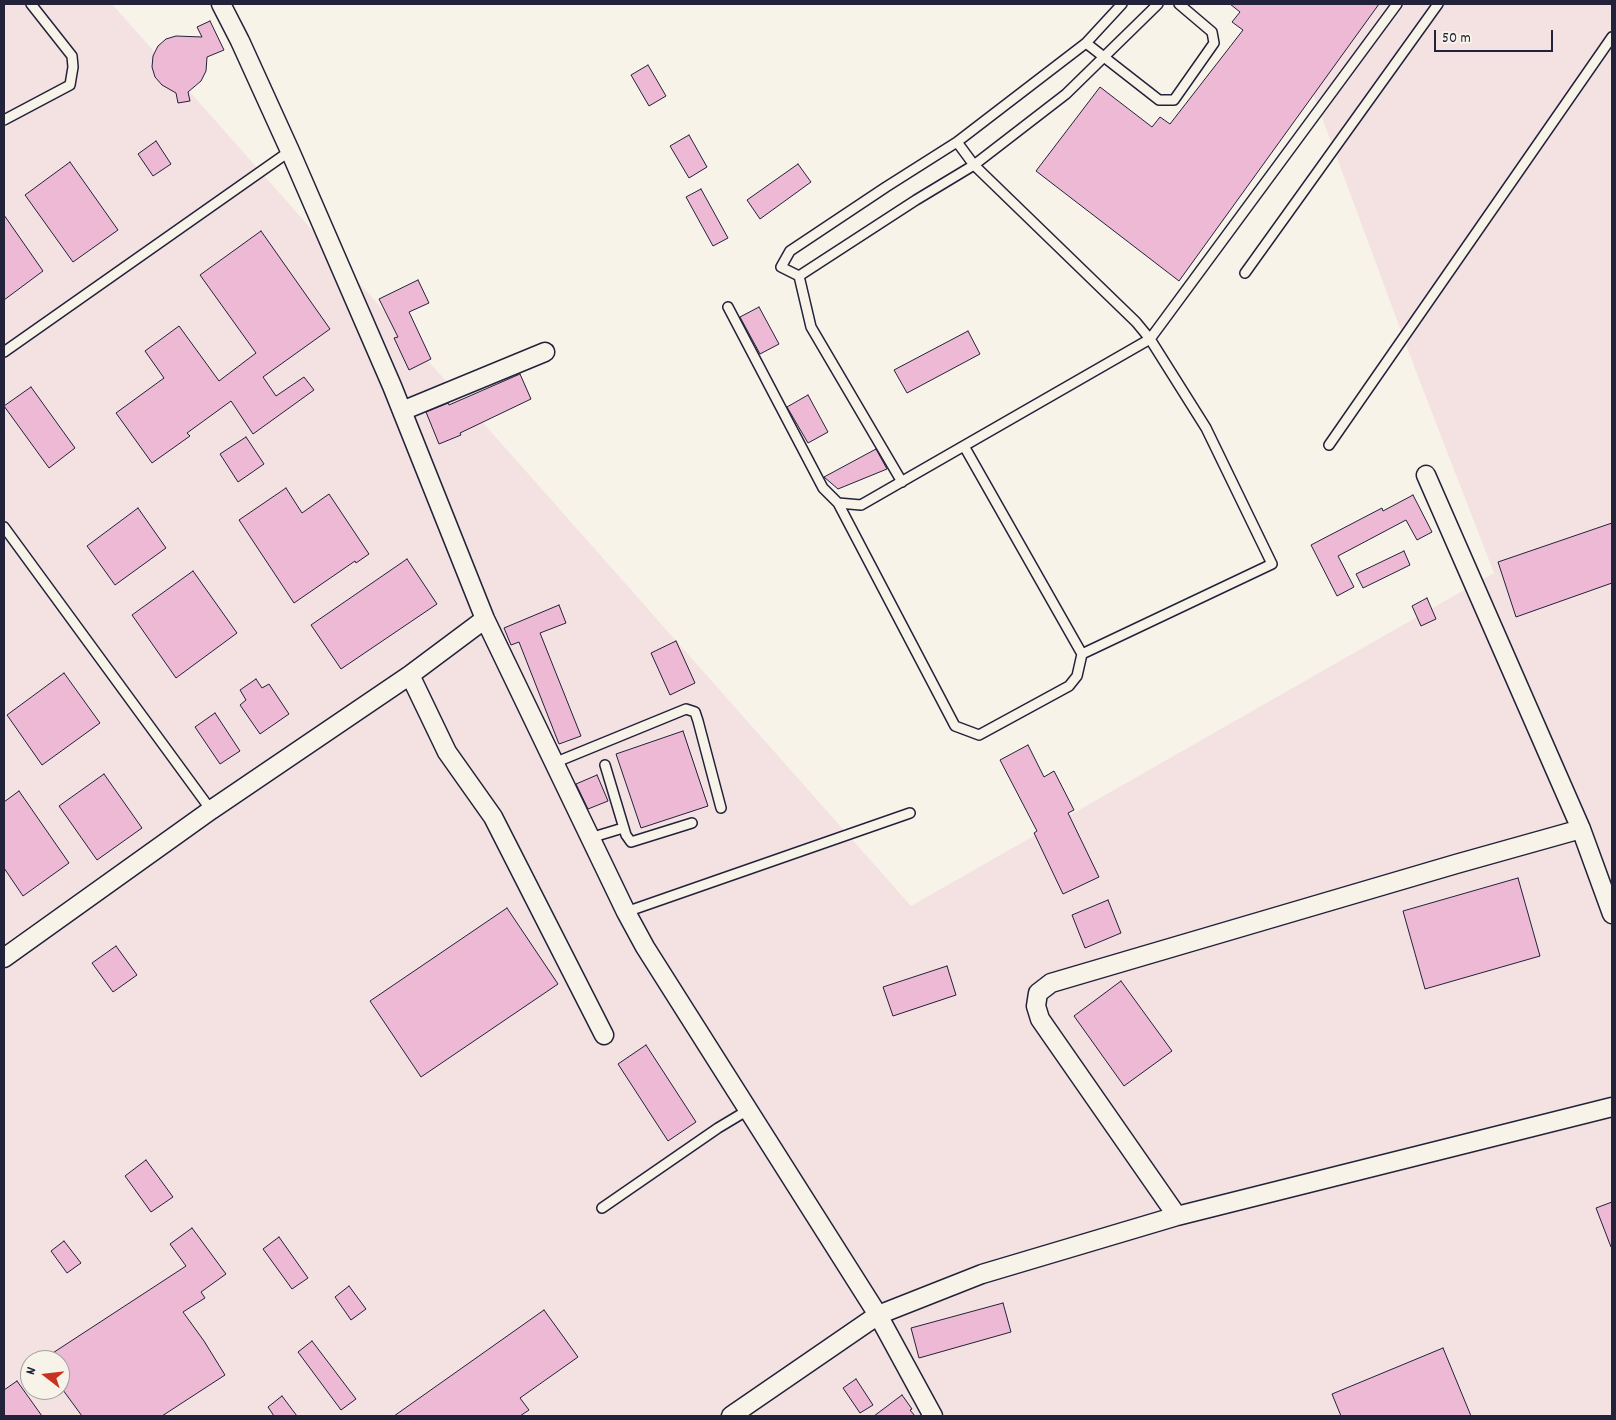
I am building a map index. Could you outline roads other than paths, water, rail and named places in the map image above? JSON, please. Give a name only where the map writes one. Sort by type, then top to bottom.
[{"type":"street","points":[[221,4],[290,150],[402,411],[486,619],[626,912],[645,947],[878,1315],[933,1416]]},
{"type":"street","points":[[402,411],[544,352]]},
{"type":"street","points":[[1426,475],[1582,829],[1612,914]]},
{"type":"street","points":[[6,952],[410,675],[486,619]]},
{"type":"street","points":[[410,675],[447,752],[493,817],[604,1036]]},
{"type":"street","points":[[1177,1216],[1040,1019],[1036,1006],[1038,993],[1051,983],[1582,829]]},
{"type":"street","points":[[736,1415],[878,1315],[982,1274],[1177,1216],[1612,1107]]},
{"type":"lane","points":[[4,120],[70,85],[72,56],[31,4]]},
{"type":"lane","points":[[902,482],[811,326],[799,276],[781,267],[790,251],[957,142],[1086,43],[1122,4]]},
{"type":"lane","points":[[799,276],[916,200],[974,165],[1066,94],[1158,4]]},
{"type":"lane","points":[[1086,43],[1159,100],[1174,100],[1214,43],[1212,32],[1179,4]]},
{"type":"lane","points":[[838,503],[861,505],[1150,339],[1397,4]]},
{"type":"lane","points":[[1245,272],[1438,4]]},
{"type":"lane","points":[[1329,445],[1612,37]]},
{"type":"lane","points":[[957,142],[974,165],[1136,322],[1150,339],[1206,428],[1272,564],[1082,654]]},
{"type":"lane","points":[[4,352],[290,150]]},
{"type":"lane","points":[[728,307],[823,488],[838,503],[955,726],[979,735],[1069,686],[1077,676],[1082,654],[964,446]]},
{"type":"lane","points":[[4,527],[211,810]]},
{"type":"lane","points":[[554,763],[686,709],[695,712],[721,808]]},
{"type":"lane","points":[[605,765],[628,839],[634,842],[692,823]]},
{"type":"lane","points":[[626,912],[910,813]]},
{"type":"lane","points":[[590,838],[624,828]]},
{"type":"lane","points":[[602,1208],[718,1128],[748,1110]]}]
